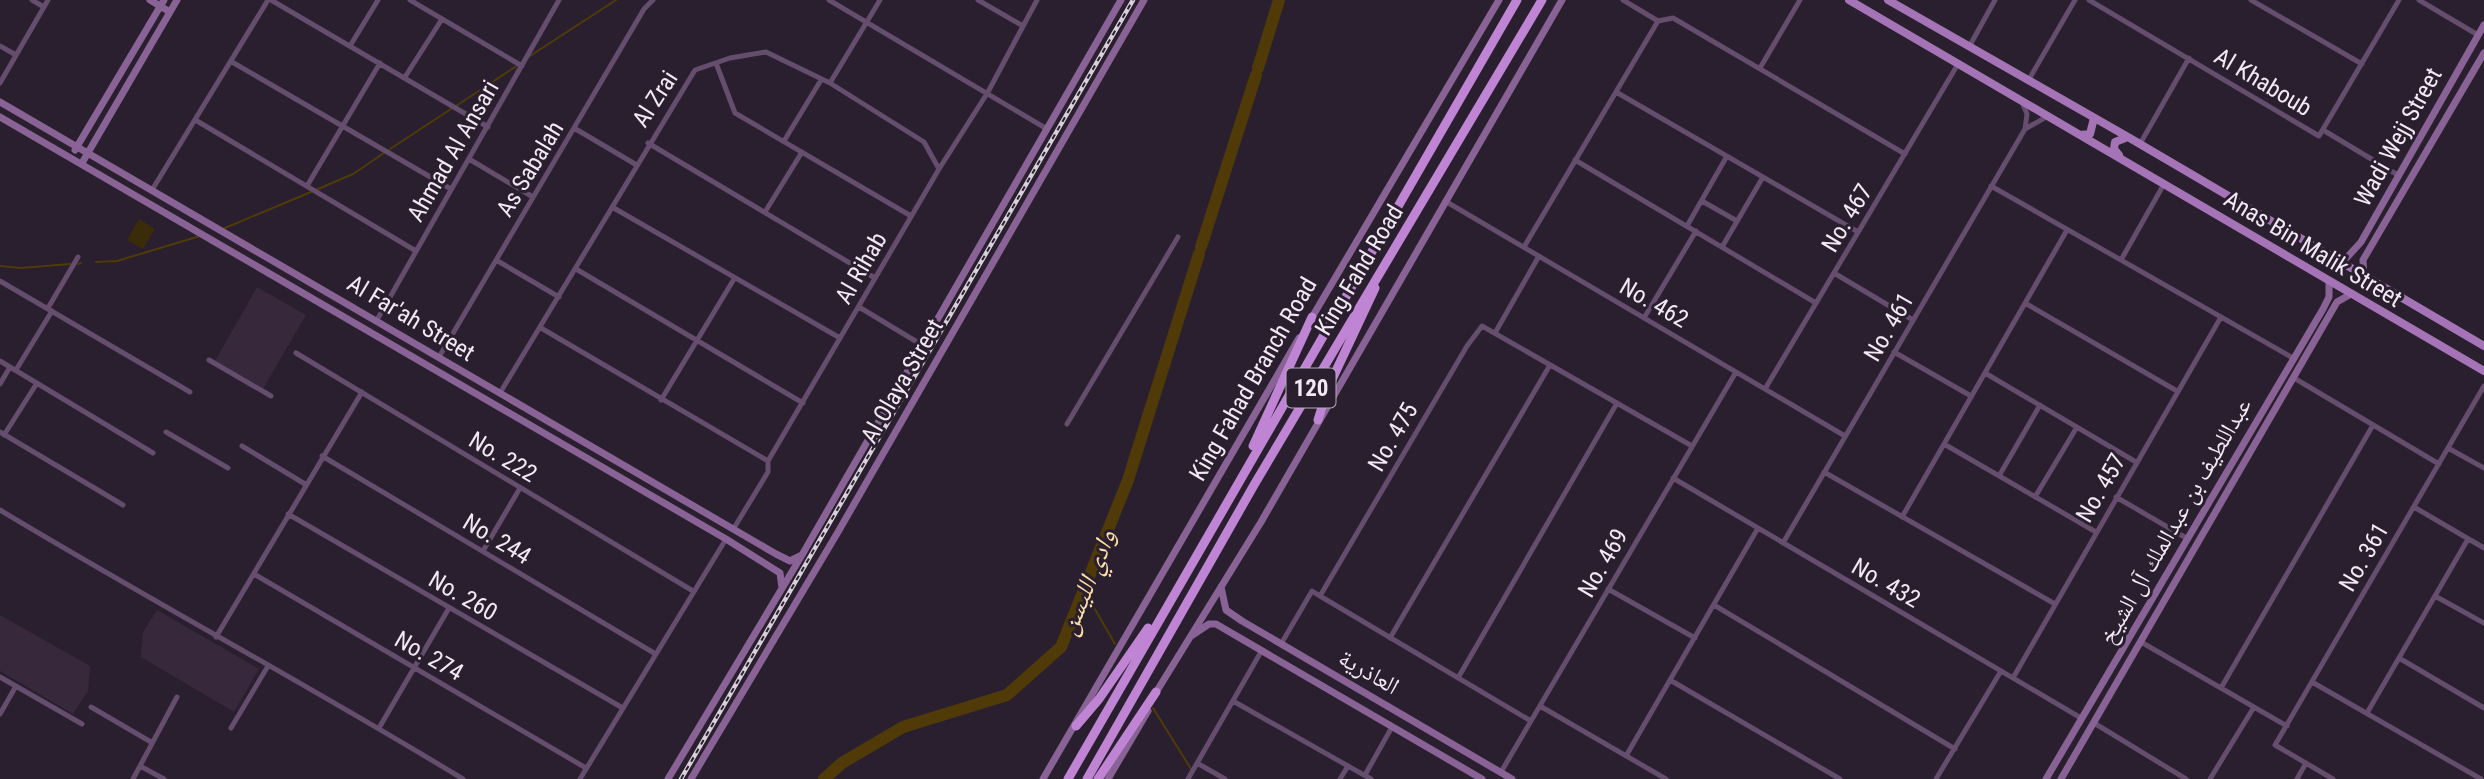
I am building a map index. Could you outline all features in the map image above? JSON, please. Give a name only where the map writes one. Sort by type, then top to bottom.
[{"type":"highway","name":"King Fahd Road","points":[[1068,779],[1517,0]]},
{"type":"highway","name":"King Fahd Road","points":[[1087,779],[1375,280],[1542,0]]},
{"type":"highway","points":[[1318,420],[1328,388],[1375,292],[1375,280]]},
{"type":"highway","points":[[1240,480],[1312,317]]},
{"type":"highway","points":[[1076,726],[1167,605]]},
{"type":"highway","points":[[1098,779],[1156,692]]},
{"type":"main road","name":"Anas Bin Malik Street","points":[[1849,0],[2484,371]]},
{"type":"main road","name":"Anas Bin Malik Street","points":[[1888,0],[2484,346]]},
{"type":"main road","points":[[2080,135],[2090,134],[2094,118]]},
{"type":"main road","points":[[2124,160],[2114,149],[2115,142],[2128,137]]},
{"type":"street","points":[[32,0],[44,7]]},
{"type":"street","points":[[0,83],[48,0]]},
{"type":"street","points":[[150,0],[162,3],[170,12]]},
{"type":"street","points":[[152,190],[270,0],[488,127]]},
{"type":"street","points":[[350,46],[378,0]]},
{"type":"street","points":[[410,0],[522,66]]},
{"type":"street","points":[[642,0],[644,9]]},
{"type":"street","name":"As Sabalah","points":[[439,357],[644,9],[653,0]]},
{"type":"street","points":[[829,0],[1047,129]]},
{"type":"street","points":[[830,83],[880,0]]},
{"type":"street","points":[[978,0],[1023,26]]},
{"type":"street","name":"Al Rihab","points":[[734,528],[768,472],[768,461],[939,169],[988,92],[1037,0]]},
{"type":"street","name":"Al Olaya Street","points":[[668,779],[802,555],[1122,0]]},
{"type":"street","name":"Al Olaya Street","points":[[691,779],[838,532],[1144,0]]},
{"type":"street","name":"King Fahad Branch Road","points":[[1042,779],[1076,726],[1095,685],[1499,0]]},
{"type":"street","points":[[1108,779],[1149,710],[1156,692],[1221,587],[1562,0]]},
{"type":"street","points":[[1623,0],[1658,21],[1673,18],[1905,154]]},
{"type":"street","points":[[1760,68],[1800,0]]},
{"type":"street","points":[[1969,47],[1996,0]]},
{"type":"street","points":[[2028,81],[2075,0]]},
{"type":"street","name":"Al Khaboub","points":[[2089,0],[2319,136],[2399,0]]},
{"type":"street","points":[[2251,0],[2362,64]]},
{"type":"street","points":[[2419,0],[2478,35]]},
{"type":"street","points":[[82,163],[175,1]]},
{"type":"street","name":"Ahmad Al Ansari","points":[[377,320],[557,1]]},
{"type":"street","points":[[71,157],[162,3]]},
{"type":"street","points":[[405,77],[442,19]]},
{"type":"street","points":[[1524,247],[1658,21]]},
{"type":"street","name":"Wadi Wejj Street","points":[[2341,264],[2361,242],[2484,25]]},
{"type":"street","points":[[0,46],[16,55]]},
{"type":"street","name":"Al Zrai","points":[[500,393],[576,269],[635,164],[695,70],[766,52],[830,83],[925,142],[939,169]]},
{"type":"street","name":"Wadi Wejj Street","points":[[2364,277],[2362,263],[2370,247],[2484,52]]},
{"type":"street","points":[[2140,144],[2189,58]]},
{"type":"street","points":[[232,62],[452,189]]},
{"type":"street","points":[[307,186],[380,63]]},
{"type":"street","points":[[716,63],[735,113],[911,216]]},
{"type":"street","name":"No. 467","points":[[1765,389],[1958,64]]},
{"type":"street","points":[[784,141],[821,80]]},
{"type":"street","points":[[1616,92],[1858,232]]},
{"type":"street","points":[[2021,100],[2027,114],[2025,129]]},
{"type":"street","name":"Al Far'ah Street","points":[[0,102],[776,554],[790,561],[802,555]]},
{"type":"street","points":[[2025,129],[2048,116]]},
{"type":"street","name":"Al Far'ah Street","points":[[0,117],[726,539],[780,573],[782,587]]},
{"type":"street","points":[[197,121],[416,250]]},
{"type":"street","points":[[87,128],[86,142],[89,143],[99,134]]},
{"type":"street","points":[[574,128],[635,164]]},
{"type":"street","name":"No. 461","points":[[1783,543],[2025,129]]},
{"type":"street","points":[[2323,130],[2398,175]]},
{"type":"street","points":[[648,143],[875,278]]},
{"type":"street","points":[[765,212],[802,152]]},
{"type":"street","points":[[1687,226],[1727,156]]},
{"type":"street","points":[[469,159],[534,197]]},
{"type":"street","points":[[1575,160],[1816,303]]},
{"type":"street","points":[[1722,247],[1763,177]]},
{"type":"street","points":[[2121,260],[2164,184]]},
{"type":"street","points":[[1991,187],[2293,358]]},
{"type":"street","name":"No. 462","points":[[1445,201],[1845,436]]},
{"type":"street","points":[[1702,201],[1737,221]]},
{"type":"street","points":[[612,206],[840,338]]},
{"type":"street","points":[[1902,517],[2067,230]]},
{"type":"street","points":[[1644,318],[1696,231]]},
{"type":"street","points":[[1067,424],[1178,237]]},
{"type":"street","points":[[2361,242],[2370,247]]},
{"type":"street","points":[[1539,256],[1495,333],[1692,446]]},
{"type":"street","points":[[0,384],[13,369],[50,310],[78,257]]},
{"type":"street","points":[[496,260],[559,297]]},
{"type":"street","points":[[576,269],[698,338],[803,403]]},
{"type":"street","points":[[1834,273],[1913,320]]},
{"type":"street","points":[[661,400],[734,279]]},
{"type":"street","points":[[0,281],[190,392]]},
{"type":"street","name":"عبداللطيف بن عبدالملك آل الشيخ","points":[[2046,779],[2320,313],[2329,297],[2329,281]]},
{"type":"street","name":"عبداللطيف بن عبدالملك آل الشيخ","points":[[2061,779],[2337,302],[2351,294]]},
{"type":"street","points":[[2025,303],[2177,391]]},
{"type":"street","points":[[859,307],[922,345]]},
{"type":"street","points":[[2320,313],[2328,311],[2328,318]]},
{"type":"street","name":"No. 457","points":[[2013,678],[2221,317]]},
{"type":"street","name":"No. 475","points":[[1281,644],[1312,592],[1320,596],[1477,330],[1482,326],[1495,333]]},
{"type":"street","points":[[541,328],[768,461]]},
{"type":"street","points":[[1894,352],[1972,396]]},
{"type":"street","name":"No. 222","points":[[296,353],[693,591]]},
{"type":"street","points":[[209,360],[271,396]]},
{"type":"street","points":[[0,361],[153,453]]},
{"type":"street","points":[[1390,638],[1550,365]]},
{"type":"street","name":"No. 469","points":[[1501,775],[1736,372]]},
{"type":"street","points":[[1985,373],[2136,462]]},
{"type":"street","points":[[2294,378],[2439,464]]},
{"type":"street","points":[[37,383],[2,434],[123,505]]},
{"type":"street","name":"No. 361","points":[[2306,763],[2275,746],[2484,386]]},
{"type":"street","points":[[2275,390],[2284,395]]},
{"type":"street","points":[[216,637],[362,392]]},
{"type":"street","points":[[1458,678],[1617,403]]},
{"type":"street","points":[[1999,476],[2039,405]]},
{"type":"street","points":[[2221,688],[2373,425]]},
{"type":"street","points":[[2035,497],[2077,426]]},
{"type":"street","points":[[166,432],[228,468]]},
{"type":"street","points":[[1944,444],[2096,532]]},
{"type":"street","points":[[242,446],[305,484]]},
{"type":"street","points":[[2448,448],[2484,468]]},
{"type":"street","name":"No. 244","points":[[322,456],[654,653]]},
{"type":"street","points":[[1824,472],[2055,604]]},
{"type":"street","name":"No. 432","points":[[1673,478],[2081,718]]},
{"type":"street","points":[[483,551],[520,488]]},
{"type":"street","points":[[2116,497],[2188,539]]},
{"type":"street","points":[[2414,507],[2484,548]]},
{"type":"street","points":[[0,510],[152,601],[379,728],[463,779]]},
{"type":"street","name":"No. 260","points":[[288,514],[621,707]]},
{"type":"street","points":[[1626,756],[1758,528]]},
{"type":"street","points":[[580,779],[621,707],[726,539]]},
{"type":"street","points":[[2367,713],[2468,539]]},
{"type":"street","points":[[768,566],[775,561],[776,554]]},
{"type":"street","name":"No. 274","points":[[254,574],[586,768]]},
{"type":"street","name":"العاذرية","points":[[1221,587],[1226,610],[1242,621],[1501,775],[1512,779]]},
{"type":"street","points":[[1608,589],[1695,638]]},
{"type":"street","points":[[1320,596],[1531,721]]},
{"type":"street","points":[[2435,596],[2484,623]]},
{"type":"street","points":[[1714,605],[1955,749]]},
{"type":"street","points":[[379,728],[449,608]]},
{"type":"street","points":[[1233,633],[1229,623],[1234,620],[1242,621]]},
{"type":"street","name":"العاذرية","points":[[1188,639],[1209,624],[1216,624],[1482,779]]},
{"type":"street","points":[[2141,642],[2287,726]]},
{"type":"street","points":[[1188,779],[1262,650]]},
{"type":"street","points":[[2399,658],[2484,708]]},
{"type":"street","points":[[231,728],[268,666]]},
{"type":"street","points":[[1936,779],[2001,671]]},
{"type":"street","points":[[0,677],[82,724]]},
{"type":"street","points":[[1670,680],[1840,779]]},
{"type":"street","points":[[2312,682],[2481,779]]},
{"type":"street","points":[[0,714],[16,686]]},
{"type":"street","points":[[133,779],[177,696]]},
{"type":"street","points":[[1233,701],[1371,779]]},
{"type":"street","points":[[91,706],[151,742]]},
{"type":"street","points":[[1540,706],[1665,779]]},
{"type":"street","points":[[2210,779],[2254,707]]},
{"type":"street","points":[[2094,723],[2183,778]]},
{"type":"street","points":[[1364,775],[1392,727]]},
{"type":"street","points":[[1198,763],[1225,779]]},
{"type":"street","points":[[2297,779],[2306,763],[2333,779]]},
{"type":"street","points":[[140,766],[164,779]]},
{"type":"street","points":[[1340,779],[1348,766]]},
{"type":"shaded area","points":[[139,219],[155,229],[143,249],[127,240]]},
{"type":"shaded area","points":[[257,287],[306,315],[263,389],[215,361]]},
{"type":"shaded area","points":[[157,610],[259,669],[234,712],[141,657],[143,632]]},
{"type":"shaded area","points":[[0,615],[90,666],[88,691],[73,714],[0,671]]},
{"type":"waterway","points":[[530,56],[616,0]]},
{"type":"waterway","name":"وادي الليسن","points":[[1258,68],[1279,0]]},
{"type":"waterway","points":[[456,106],[518,65]]},
{"type":"waterway","name":"وادي الليسن","points":[[1201,247],[1256,75]]},
{"type":"waterway","points":[[390,149],[451,109]]},
{"type":"waterway","points":[[318,189],[353,174],[384,153]]},
{"type":"waterway","points":[[225,228],[311,192]]},
{"type":"waterway","points":[[96,262],[117,261],[200,236]]},
{"type":"waterway","name":"وادي الليسن","points":[[824,779],[842,763],[903,727],[1007,695],[1061,647],[1128,480],[1199,254]]},
{"type":"waterway","points":[[0,266],[21,268],[70,264]]},
{"type":"waterway","points":[[1084,590],[1115,644]]},
{"type":"waterway","points":[[1153,708],[1191,769]]},
{"type":"railway","points":[[681,779],[1133,0]]}]
